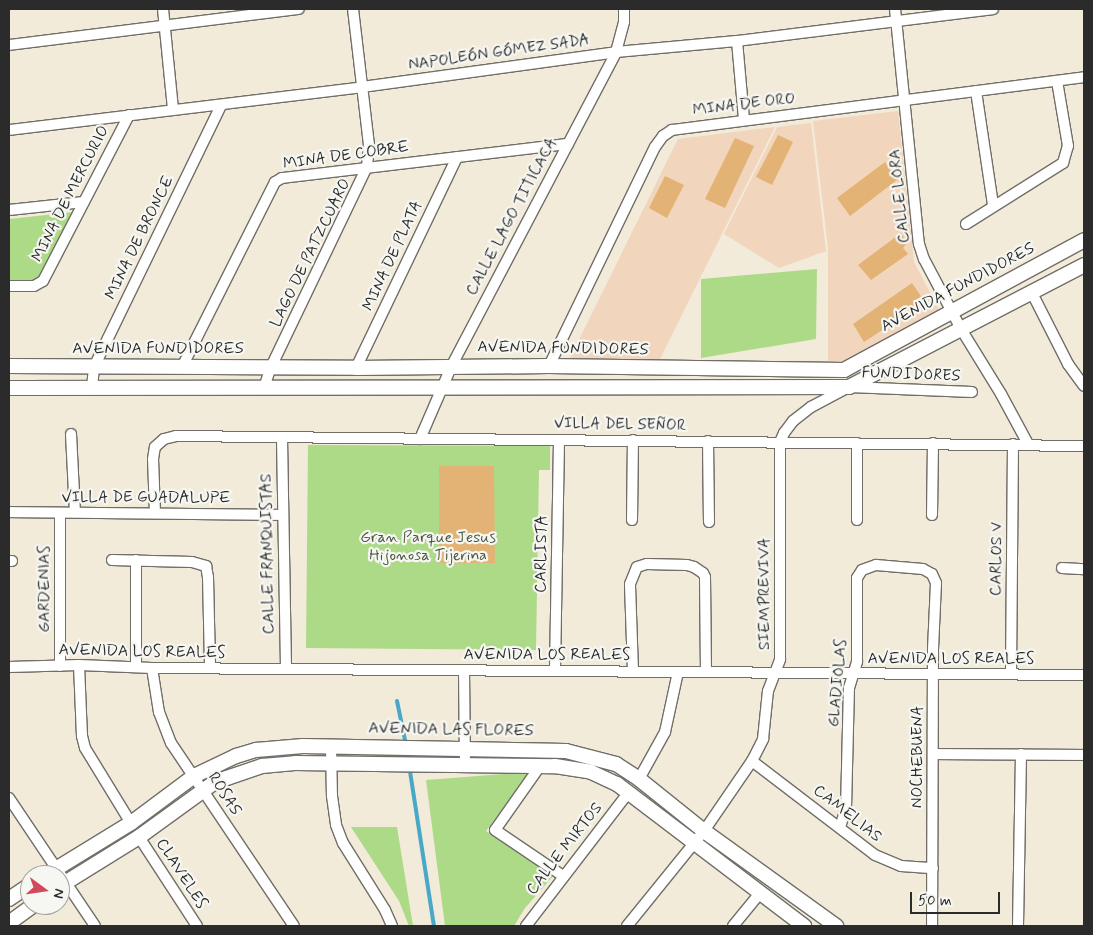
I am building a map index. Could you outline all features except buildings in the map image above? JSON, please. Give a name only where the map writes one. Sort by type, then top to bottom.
[{"type":"street","points":[[163,9],[173,110]]},
{"type":"street","points":[[9,45],[299,9]]},
{"type":"street","name":"LAGO DE PATZCUARO","points":[[264,388],[272,367],[367,167],[368,145],[353,9]]},
{"type":"street","name":"CALLE LAGO TITICACA","points":[[420,438],[452,365],[616,52],[624,22],[624,9]]},
{"type":"street","name":"CALLE LORA","points":[[894,9],[919,244],[924,259],[960,329],[1001,394],[1028,444]]},
{"type":"street","name":"NAPOLEÓN GÓMEZ SADA","points":[[9,130],[362,87],[616,52],[737,41],[993,9]]},
{"type":"street","points":[[737,41],[744,119]]},
{"type":"street","name":"MINA DE ORO","points":[[550,366],[655,147],[663,136],[672,130],[744,119],[1084,77]]},
{"type":"street","points":[[966,224],[993,205],[1052,171],[1065,159],[1067,138],[1057,80]]},
{"type":"street","points":[[976,91],[993,205]]},
{"type":"street","name":"MINA DE BRONCE","points":[[92,387],[94,367],[221,105]]},
{"type":"street","name":"MINA DE MERCURIO","points":[[9,286],[34,286],[42,281],[129,115]]},
{"type":"street","name":"MINA DE COBRE","points":[[182,368],[275,182],[282,178],[568,144]]},
{"type":"street","name":"MINA DE PLATA","points":[[356,368],[457,157]]},
{"type":"street","points":[[9,210],[84,202]]},
{"type":"street","name":"AVENIDA FUNDIDORES","points":[[9,366],[356,368],[452,365],[844,370],[1084,240]]},
{"type":"street","points":[[780,442],[784,433],[801,415],[849,387],[1084,265]]},
{"type":"street","points":[[1032,293],[1068,364],[1084,386]]},
{"type":"street","points":[[844,370],[849,387]]},
{"type":"street","points":[[9,388],[849,387]]},
{"type":"street","name":"FUNDIDORES","points":[[849,387],[972,392]]},
{"type":"street","points":[[72,434],[75,512]]},
{"type":"street","name":"VILLA DEL SEÑOR","points":[[155,513],[152,459],[157,443],[176,436],[1084,446]]},
{"type":"street","name":"CALLE FRANQUISTAS","points":[[282,438],[286,668]]},
{"type":"street","name":"CARLISTA","points":[[555,670],[559,440]]},
{"type":"street","points":[[632,520],[633,440]]},
{"type":"street","points":[[708,441],[709,522]]},
{"type":"street","name":"SIEMPREVIVA","points":[[627,926],[699,837],[752,761],[765,731],[768,691],[780,658],[780,442]]},
{"type":"street","points":[[857,443],[857,520]]},
{"type":"street","points":[[932,515],[933,443]]},
{"type":"street","name":"CARLOS V","points":[[1011,674],[1013,444]]},
{"type":"street","name":"VILLA DE GUADALUPE","points":[[9,512],[283,515]]},
{"type":"street","name":"GARDENIAS","points":[[60,513],[60,666]]},
{"type":"street","points":[[112,560],[203,564],[207,568],[210,668]]},
{"type":"street","points":[[136,560],[136,667]]},
{"type":"street","points":[[633,671],[630,584],[637,567],[647,564],[687,565],[700,569],[705,578],[706,672]]},
{"type":"street","name":"GLADIOLAS","points":[[840,827],[846,809],[849,688],[858,654],[856,589],[859,574],[868,567],[876,565],[923,569],[932,574],[936,588]]},
{"type":"street","points":[[1062,568],[1084,568]]},
{"type":"street","name":"NOCHEBUENA","points":[[932,926],[936,588]]},
{"type":"street","points":[[79,665],[82,736],[85,748],[131,823]]},
{"type":"street","name":"AVENIDA LOS REALES","points":[[9,667],[79,665],[152,668],[1084,675]]},
{"type":"street","name":"ROSAS","points":[[152,668],[163,727],[294,926]]},
{"type":"street","points":[[464,670],[465,766]]},
{"type":"street","points":[[639,778],[665,732],[678,672]]},
{"type":"street","points":[[331,746],[336,825],[343,843],[385,910],[392,926]]},
{"type":"street","name":"AVENIDA LAS FLORES","points":[[62,865],[131,823],[194,776],[236,756],[256,750],[331,746],[566,750],[616,764],[639,778],[760,893],[804,926]]},
{"type":"street","points":[[934,754],[1084,755]]},
{"type":"street","points":[[1018,926],[1021,754]]},
{"type":"street","name":"CAMELIAS","points":[[752,761],[886,861],[902,866],[933,868]]},
{"type":"street","name":"AVENIDA LAS FLORES","points":[[70,880],[139,837],[203,790],[228,777],[262,766],[295,763],[569,767],[591,772],[629,792],[836,926]]},
{"type":"street","points":[[540,766],[495,830],[563,876]]},
{"type":"street","name":"CALLE MIRTOS","points":[[526,926],[629,792]]},
{"type":"street","points":[[9,798],[47,865]]},
{"type":"street","name":"CLAVELES","points":[[139,837],[197,926]]},
{"type":"street","points":[[9,899],[20,892]]},
{"type":"street","points":[[70,893],[95,926]]},
{"type":"street","points":[[733,926],[760,893]]},
{"type":"street","points":[[9,923],[20,915]]},
{"type":"shaded area","points":[[898,111],[914,262],[940,311],[840,364],[828,364],[828,248],[813,121]]},
{"type":"shaded area","points":[[811,123],[826,251],[779,268],[724,234],[777,127]]},
{"type":"shaded area","points":[[775,127],[659,361],[569,360],[678,139]]},
{"type":"green space","points":[[74,212],[40,282],[9,281],[9,219]]},
{"type":"green space","points":[[817,269],[816,339],[701,358],[701,279]]},
{"type":"green space","name":"Gran Parque Jesus Hijonosa Tijerina","points":[[308,445],[550,446],[550,470],[539,470],[536,650],[306,648]]},
{"type":"green space","points":[[531,772],[486,831],[553,876],[525,908],[514,926],[445,926],[426,780]]},
{"type":"green space","points":[[351,827],[397,827],[413,926],[409,926],[399,901]]},
{"type":"waterway","points":[[397,701],[406,745]]},
{"type":"waterway","points":[[407,752],[434,926]]}]
